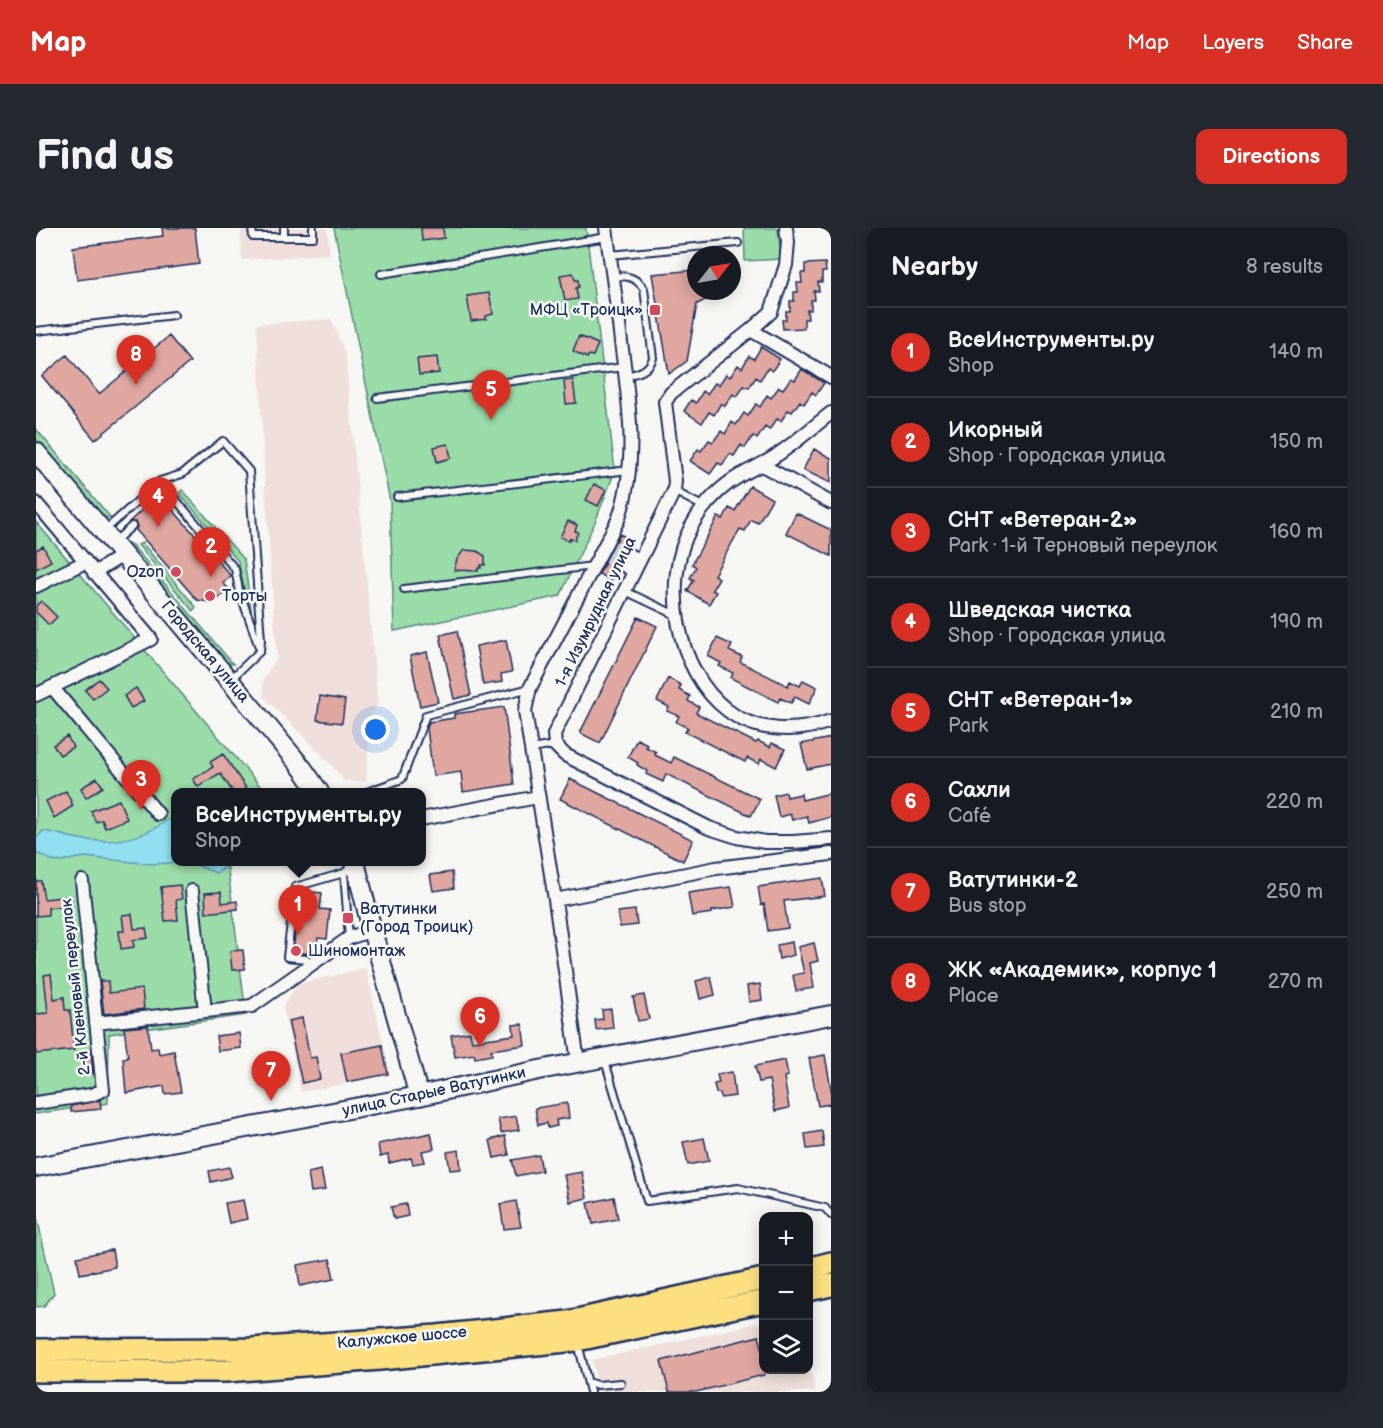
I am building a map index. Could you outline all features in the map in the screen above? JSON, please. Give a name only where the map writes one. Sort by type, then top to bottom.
[{"type":"highway","points":[[813,1268],[831,1263]]},
{"type":"highway","name":"Калужское шоссе","points":[[36,1350],[251,1349],[461,1333],[568,1322],[759,1280]]},
{"type":"highway","points":[[813,1289],[831,1285]]},
{"type":"highway","name":"Калужское шоссе","points":[[36,1372],[226,1371],[577,1340],[759,1302]]},
{"type":"main road","name":"Городская улица","points":[[36,452],[229,680],[316,788]]},
{"type":"main road","points":[[352,866],[420,1096]]},
{"type":"main road","name":"улица Старые Ватутинки","points":[[36,1167],[420,1096],[578,1062],[831,1015]]},
{"type":"street","points":[[786,228],[788,242],[786,265],[771,312],[751,330],[831,377]]},
{"type":"street","points":[[578,1062],[525,711],[530,688],[593,566],[607,550],[622,507],[630,470],[632,445],[625,371],[607,232]]},
{"type":"street","name":"1-я Изумрудная улица","points":[[555,745],[554,734],[674,491],[675,481],[665,402],[671,393],[751,330]]},
{"type":"street","points":[[831,413],[762,465],[724,486],[704,507],[690,529],[682,550],[676,572],[675,600],[684,648],[708,691],[725,710],[757,726],[779,730],[819,725],[831,721]]},
{"type":"street","points":[[762,465],[831,503]]},
{"type":"street","points":[[36,503],[151,639],[36,695]]},
{"type":"street","points":[[94,573],[113,543]]},
{"type":"street","points":[[623,558],[636,566]]},
{"type":"street","points":[[36,586],[85,562]]},
{"type":"street","points":[[52,687],[158,814]]},
{"type":"street","points":[[555,745],[566,755],[709,828],[737,837],[765,842],[831,839]]},
{"type":"street","points":[[426,818],[538,797]]},
{"type":"street","points":[[555,900],[716,868],[831,854]]},
{"type":"street","name":"2-й Кленовый переулок","points":[[36,1103],[91,1095],[103,1090],[82,882]]},
{"type":"street","points":[[192,891],[205,1011]]},
{"type":"street","points":[[96,1023],[252,1006],[349,938],[372,930]]},
{"type":"lane","points":[[252,228],[253,237],[313,237],[313,228]]},
{"type":"lane","points":[[284,228],[284,237]]},
{"type":"lane","points":[[381,274],[607,232]]},
{"type":"lane","points":[[610,255],[738,243]]},
{"type":"lane","points":[[377,398],[625,371],[645,371],[653,358],[644,289],[639,281],[633,278],[613,277]]},
{"type":"lane","points":[[36,332],[174,315]]},
{"type":"lane","points":[[113,543],[160,481],[182,474],[223,441],[249,471],[260,651]]},
{"type":"lane","points":[[397,497],[630,470]]},
{"type":"lane","points":[[160,481],[235,570],[239,590],[260,651]]},
{"type":"lane","points":[[674,491],[704,507]]},
{"type":"lane","points":[[113,543],[132,526]]},
{"type":"lane","points":[[404,589],[593,566]]},
{"type":"lane","points":[[624,591],[676,615]]},
{"type":"lane","points":[[229,680],[260,651]]},
{"type":"lane","points":[[378,788],[402,779],[426,715],[530,688]]},
{"type":"lane","points":[[530,750],[555,745]]},
{"type":"lane","points":[[309,965],[306,959],[287,957],[295,887],[352,866],[349,938]]},
{"type":"lane","points":[[604,1058],[647,1201],[738,1188],[825,1208],[831,1215]]},
{"type":"lane","points":[[577,1340],[590,1392]]},
{"type":"lane","points":[[588,1382],[597,1385],[621,1383]]},
{"type":"shaded area","points":[[241,228],[327,228],[330,254],[242,260]]},
{"type":"shaded area","points":[[331,319],[345,353],[378,704],[371,714],[366,782],[344,781],[328,761],[264,697],[263,681],[277,658],[257,324]]},
{"type":"shaded area","points":[[366,968],[390,1075],[301,1092],[283,1006],[298,984]]},
{"type":"shaded area","points":[[759,1323],[759,1374],[811,1374],[816,1392],[600,1392],[592,1360]]},
{"type":"green space","points":[[334,228],[586,228],[615,471],[595,522],[560,596],[394,631],[390,501]]},
{"type":"green space","points":[[744,228],[778,228],[781,259],[745,261]]},
{"type":"green space","points":[[36,429],[111,518],[102,517],[36,439]]},
{"type":"green space","points":[[182,490],[244,559],[254,631],[238,561],[179,493]]},
{"type":"green space","points":[[36,522],[262,788],[171,788],[171,866],[227,866],[246,1015],[109,1034],[108,1103],[36,1114]]},
{"type":"green space","points":[[142,543],[196,607],[193,611],[138,545]]},
{"type":"green space","points":[[128,544],[132,545],[233,664],[224,662],[128,549]]},
{"type":"green space","points":[[36,1213],[54,1293],[44,1306],[36,1307]]},
{"type":"water","points":[[171,820],[171,863],[152,864],[85,857],[56,862],[36,853],[36,838],[43,831],[96,841],[109,841],[134,836]]},
{"type":"water","points":[[199,866],[227,866],[216,873]]},
{"type":"building","points":[[162,228],[195,228],[199,264],[77,280],[73,247],[163,236]]},
{"type":"building","points":[[421,228],[443,228],[444,238],[422,241]]},
{"type":"building","points":[[825,263],[826,272],[822,272],[822,282],[818,282],[819,291],[814,291],[815,300],[811,300],[811,310],[807,310],[808,319],[804,319],[804,328],[783,329],[782,320],[786,320],[786,311],[790,311],[790,301],[794,301],[794,292],[798,292],[797,283],[802,283],[801,273],[805,273],[805,264]]},
{"type":"building","points":[[687,271],[687,300],[705,300],[697,304],[687,361],[669,374],[652,274]]},
{"type":"building","points":[[573,273],[575,280],[578,280],[579,287],[576,288],[578,299],[565,301],[560,275]]},
{"type":"building","points":[[489,293],[493,314],[486,316],[486,319],[471,321],[467,296]]},
{"type":"building","points":[[169,336],[190,362],[95,440],[42,376],[67,355],[99,394]]},
{"type":"building","points":[[579,336],[598,344],[593,356],[589,355],[587,358],[573,351]]},
{"type":"building","points":[[761,347],[780,359],[772,371],[768,368],[760,380],[756,377],[749,388],[744,386],[737,397],[733,394],[725,406],[721,403],[714,415],[709,412],[702,423],[684,411],[691,400],[696,403],[703,391],[707,394],[715,383],[719,385],[726,374],[730,377],[738,365],[742,368],[749,356],[754,359]]},
{"type":"building","points":[[437,357],[439,373],[419,375],[417,359]]},
{"type":"building","points":[[802,369],[824,383],[816,395],[812,392],[804,404],[800,401],[792,412],[788,410],[781,421],[777,419],[769,430],[765,427],[757,439],[753,436],[745,448],[741,445],[734,456],[730,454],[722,465],[718,463],[710,474],[690,461],[698,449],[701,451],[709,440],[713,442],[721,431],[725,434],[732,422],[736,425],[744,413],[748,416],[756,404],[760,407],[767,395],[771,398],[779,387],[783,389],[791,378],[795,380]]},
{"type":"building","points":[[573,380],[576,403],[566,404],[564,381]]},
{"type":"building","points":[[448,444],[451,458],[437,462],[434,447]]},
{"type":"building","points":[[814,449],[831,458],[831,483],[803,470]]},
{"type":"building","points":[[594,484],[606,490],[598,506],[586,500]]},
{"type":"building","points":[[750,486],[772,499],[758,523],[751,520],[745,531],[740,529],[714,575],[719,578],[712,590],[716,592],[709,604],[687,591],[694,580],[690,578],[696,567],[692,564],[718,517],[723,519],[729,508],[735,511]]},
{"type":"building","points":[[159,494],[231,576],[223,583],[229,589],[219,598],[209,602],[197,600],[136,530],[135,522],[129,522]]},
{"type":"building","points":[[796,513],[831,530],[831,556],[786,533]]},
{"type":"building","points":[[568,521],[577,525],[575,531],[578,532],[575,540],[570,538],[569,541],[560,537]]},
{"type":"building","points":[[620,534],[632,541],[630,546],[622,546],[618,555],[613,559],[613,567],[616,570],[611,581],[599,574]]},
{"type":"building","points":[[43,546],[51,561],[36,569],[36,550]]},
{"type":"building","points":[[464,550],[477,551],[485,556],[485,565],[481,565],[478,571],[454,570],[457,559]]},
{"type":"building","points":[[41,601],[57,617],[49,625],[36,612],[36,606]]},
{"type":"building","points":[[638,617],[657,626],[600,743],[580,733]]},
{"type":"building","points":[[457,631],[471,695],[454,699],[440,635]]},
{"type":"building","points":[[717,638],[732,645],[729,651],[742,657],[740,662],[788,686],[790,681],[800,686],[803,680],[817,687],[809,704],[795,697],[791,703],[780,698],[778,702],[731,678],[733,673],[719,666],[721,663],[708,656]]},
{"type":"building","points":[[506,640],[512,672],[501,674],[502,682],[483,685],[476,646]]},
{"type":"building","points":[[427,652],[438,702],[420,706],[410,656]]},
{"type":"building","points":[[668,678],[681,685],[679,690],[690,696],[688,701],[699,707],[696,713],[756,743],[758,741],[770,747],[772,743],[785,749],[776,767],[761,759],[759,764],[747,758],[745,762],[685,732],[688,728],[676,722],[679,716],[667,711],[669,707],[657,701]]},
{"type":"building","points":[[99,679],[107,688],[93,699],[85,690]]},
{"type":"building","points":[[136,688],[144,701],[131,708],[124,696]]},
{"type":"building","points":[[320,696],[345,700],[342,723],[317,720]]},
{"type":"building","points":[[504,707],[514,784],[463,792],[461,772],[433,776],[427,728],[429,722],[454,718],[454,714]]},
{"type":"building","points":[[67,736],[73,747],[60,755],[53,745]]},
{"type":"building","points":[[831,738],[831,764],[807,769],[801,744]]},
{"type":"building","points":[[637,739],[656,752],[655,755],[671,763],[674,757],[760,799],[751,816],[666,774],[663,782],[646,774],[647,771],[628,757]]},
{"type":"building","points":[[223,754],[246,788],[230,788],[220,773],[198,787],[193,779],[213,767],[210,762]]},
{"type":"building","points":[[97,778],[103,787],[86,798],[81,788]]},
{"type":"building","points":[[570,779],[693,840],[683,861],[560,799]]},
{"type":"building","points":[[66,791],[73,806],[54,818],[46,801]]},
{"type":"building","points":[[786,792],[787,797],[801,794],[802,800],[831,793],[831,817],[809,823],[807,816],[792,820],[790,814],[779,817],[774,795]]},
{"type":"building","points":[[119,800],[127,819],[105,828],[102,820],[96,822],[91,811]]},
{"type":"building","points":[[452,872],[454,888],[433,891],[430,875]]},
{"type":"building","points":[[822,878],[825,896],[784,901],[788,928],[768,931],[764,904],[761,905],[758,887]]},
{"type":"building","points":[[36,881],[41,881],[44,899],[71,896],[72,905],[48,908],[48,915],[36,916]]},
{"type":"building","points":[[180,885],[182,899],[176,900],[178,920],[165,921],[161,887]]},
{"type":"building","points":[[731,887],[735,907],[692,916],[688,893]]},
{"type":"building","points":[[300,891],[322,893],[320,909],[330,910],[327,939],[318,938],[316,951],[312,954],[293,952]]},
{"type":"building","points":[[221,892],[222,903],[237,901],[238,909],[206,913],[205,893]]},
{"type":"building","points":[[635,910],[637,925],[620,927],[618,912]]},
{"type":"building","points":[[132,914],[134,929],[146,928],[148,938],[133,940],[134,947],[121,949],[119,931],[124,931],[122,915]]},
{"type":"building","points":[[792,942],[794,955],[779,959],[777,945]]},
{"type":"building","points":[[814,943],[818,961],[810,963],[814,988],[796,991],[793,975],[804,973],[798,947]]},
{"type":"building","points":[[243,950],[245,969],[232,970],[230,951]]},
{"type":"building","points":[[51,974],[54,999],[64,997],[65,1010],[70,1010],[74,1050],[36,1054],[36,1014],[48,1013],[44,975]]},
{"type":"building","points":[[711,977],[715,995],[700,999],[696,981]]},
{"type":"building","points":[[100,981],[108,981],[109,993],[142,989],[144,1009],[104,1014]]},
{"type":"building","points":[[760,984],[762,1000],[749,1002],[747,986]]},
{"type":"building","points":[[644,995],[649,1019],[638,1021],[633,997]]},
{"type":"building","points":[[611,1009],[613,1028],[596,1030],[595,1020],[603,1019],[602,1010]]},
{"type":"building","points":[[302,1018],[310,1058],[316,1057],[320,1079],[302,1083],[288,1021]]},
{"type":"building","points":[[522,1024],[525,1045],[491,1050],[492,1055],[475,1058],[474,1054],[455,1057],[451,1035],[470,1032],[472,1041],[514,1035],[513,1025]]},
{"type":"building","points":[[148,1026],[151,1049],[158,1048],[159,1054],[174,1051],[181,1092],[165,1094],[164,1086],[126,1093],[123,1058],[128,1057],[124,1028]]},
{"type":"building","points":[[239,1033],[241,1048],[218,1051],[216,1036]]},
{"type":"building","points":[[382,1045],[388,1074],[347,1082],[341,1053]]},
{"type":"building","points":[[91,1052],[93,1073],[84,1074],[82,1053]]},
{"type":"building","points":[[825,1055],[831,1089],[831,1104],[818,1106],[809,1058]]},
{"type":"building","points":[[785,1060],[788,1076],[784,1077],[789,1108],[775,1111],[769,1080],[759,1082],[755,1066]]},
{"type":"building","points":[[732,1072],[735,1096],[721,1098],[720,1093],[716,1093],[714,1084],[719,1083],[717,1074]]},
{"type":"building","points":[[100,1100],[101,1109],[71,1112],[71,1106]]},
{"type":"building","points":[[567,1103],[569,1118],[556,1120],[557,1126],[548,1128],[547,1123],[538,1125],[535,1108]]},
{"type":"building","points":[[516,1116],[519,1130],[501,1133],[498,1119]]},
{"type":"building","points":[[822,1131],[824,1147],[807,1149],[805,1134]]},
{"type":"building","points":[[431,1133],[434,1149],[422,1151],[425,1162],[413,1164],[411,1158],[389,1163],[388,1155],[380,1157],[378,1144]]},
{"type":"building","points":[[505,1136],[509,1155],[494,1158],[490,1140]]},
{"type":"building","points":[[704,1138],[709,1161],[688,1165],[683,1142]]},
{"type":"building","points":[[459,1150],[461,1169],[450,1170],[447,1152]]},
{"type":"building","points":[[539,1155],[542,1171],[516,1176],[512,1160]]},
{"type":"building","points":[[229,1167],[232,1177],[211,1182],[209,1171]]},
{"type":"building","points":[[321,1170],[325,1190],[311,1192],[308,1173]]},
{"type":"building","points":[[582,1172],[587,1198],[570,1202],[564,1175]]},
{"type":"building","points":[[614,1197],[618,1219],[593,1224],[588,1203]]},
{"type":"building","points":[[243,1200],[247,1219],[229,1223],[225,1203]]},
{"type":"building","points":[[516,1201],[521,1227],[504,1229],[500,1204]]},
{"type":"building","points":[[406,1204],[408,1216],[394,1219],[391,1207]]},
{"type":"building","points":[[112,1250],[115,1267],[80,1274],[77,1257]]},
{"type":"building","points":[[330,1259],[334,1279],[300,1286],[297,1265]]},
{"type":"building","points":[[759,1336],[759,1374],[764,1375],[696,1392],[669,1392],[661,1361]]},
{"type":"tunnel","points":[[613,547],[626,553]]},
{"type":"tunnel","points":[[608,557],[620,563]]},
{"type":"place","name":"МФЦ «Троицк»","points":[[655,310]]},
{"type":"place","name":"ЖК «Академик», корпус 1","points":[[136,385]]},
{"type":"place","name":"СНТ «Ветеран-1»","points":[[491,420]]},
{"type":"place","name":"Шведская чистка","points":[[158,527]]},
{"type":"place","name":"Ozon","points":[[176,572]]},
{"type":"place","name":"Икорный","points":[[211,577]]},
{"type":"place","name":"Торты","points":[[210,596]]},
{"type":"place","name":"СНТ «Ветеран-2»","points":[[141,810]]},
{"type":"place","name":"Ватутинки (Город Троицк)","points":[[348,918]]},
{"type":"place","name":"ВсеИнструменты.ру","points":[[298,935]]},
{"type":"place","name":"Шиномонтаж","points":[[296,951]]},
{"type":"place","name":"Сахли","points":[[480,1047]]},
{"type":"place","name":"Ватутинки-2","points":[[271,1101]]}]
